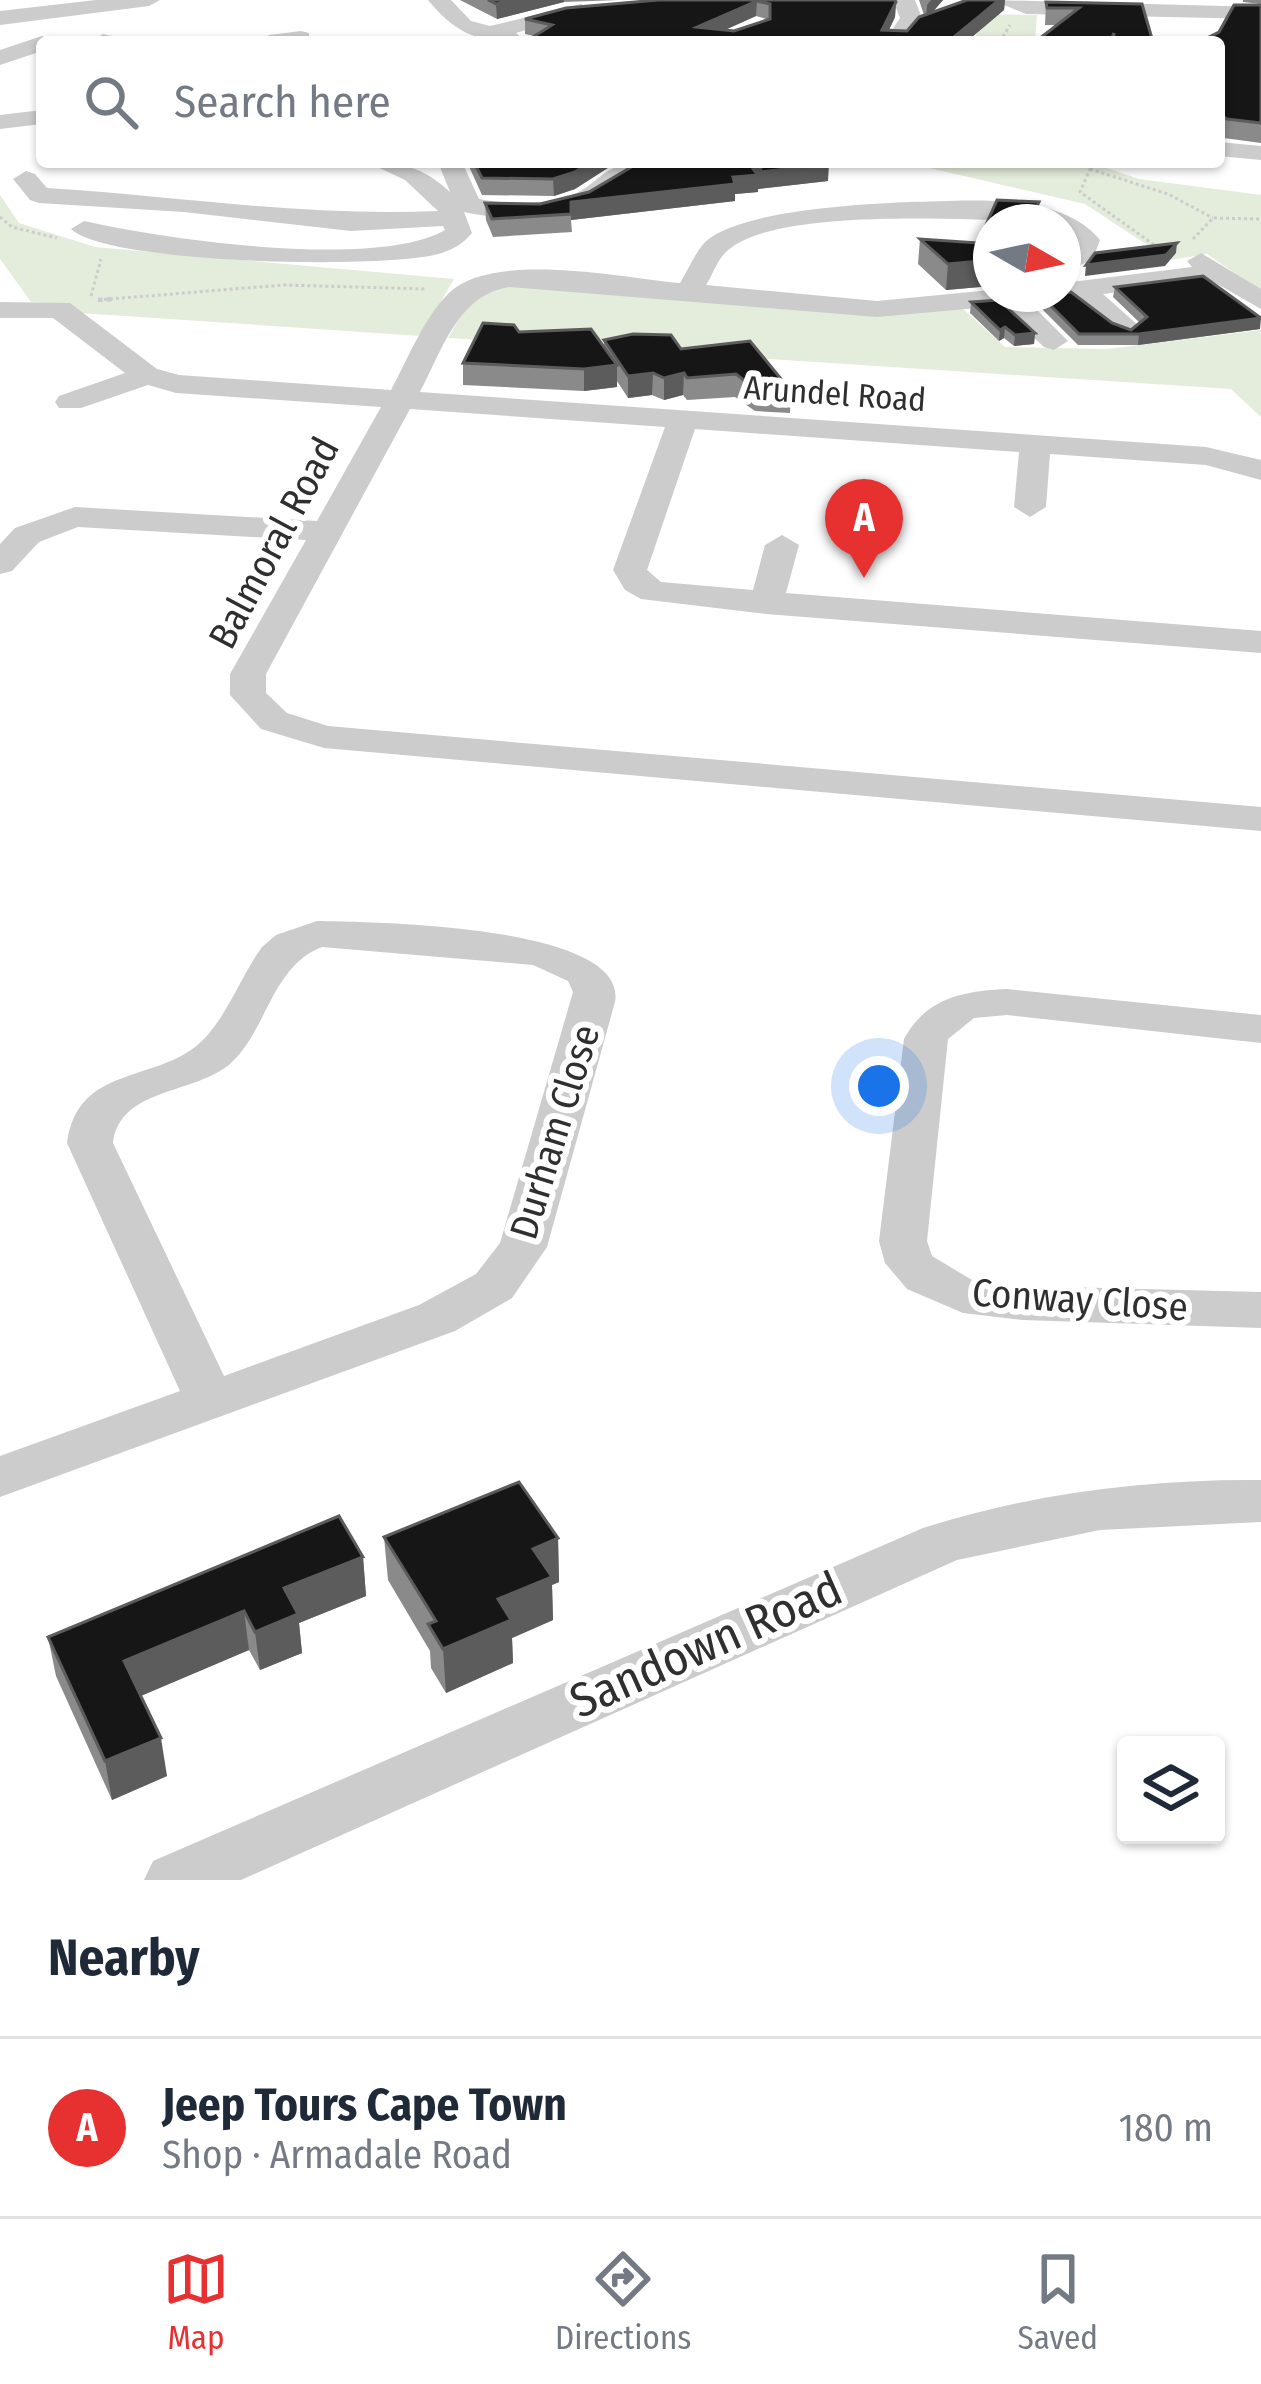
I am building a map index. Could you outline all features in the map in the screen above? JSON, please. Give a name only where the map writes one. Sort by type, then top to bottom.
[{"type":"street","points":[[0,18],[149,0]]},
{"type":"street","points":[[70,10],[104,35],[163,0]]},
{"type":"street","points":[[439,0],[463,26],[502,36]]},
{"type":"street","points":[[899,36],[911,18],[904,0]]},
{"type":"street","points":[[1012,4],[1195,6],[1261,13]]},
{"type":"street","points":[[1184,36],[1195,6]]},
{"type":"street","points":[[488,33],[543,16],[601,9]]},
{"type":"street","points":[[0,58],[36,45]]},
{"type":"street","points":[[0,122],[36,118]]},
{"type":"street","points":[[1225,150],[1261,153]]},
{"type":"street","points":[[84,229],[124,239],[385,258],[452,243],[459,233],[448,204],[418,177],[395,168]]},
{"type":"street","points":[[453,168],[468,205],[497,211],[578,203],[628,168]]},
{"type":"street","points":[[26,179],[39,195],[233,199],[358,224],[452,218]]},
{"type":"street","points":[[693,283],[715,248],[736,237],[805,218],[897,210],[973,213]]},
{"type":"street","points":[[385,258],[411,268],[464,273],[477,286],[533,278],[693,283],[877,309],[973,294]]},
{"type":"street","points":[[607,261],[693,283]]},
{"type":"street","points":[[1081,281],[1209,266],[1261,301]]},
{"type":"street","name":"Balmoral Road","points":[[477,286],[452,307],[246,684],[262,713],[305,733],[1261,819]]},
{"type":"street","points":[[1081,292],[1127,328]]},
{"type":"street","points":[[0,310],[60,309],[147,375]]},
{"type":"street","points":[[1023,312],[1054,341]]},
{"type":"street","points":[[70,402],[147,375]]},
{"type":"street","name":"Arundel Road","points":[[147,375],[176,384],[1220,457],[1261,470]]},
{"type":"street","points":[[682,419],[632,564],[631,577],[662,595],[1261,642]]},
{"type":"street","points":[[1030,508],[1035,444]]},
{"type":"street","points":[[0,564],[27,535],[75,517],[326,531]]},
{"type":"street","points":[[766,604],[782,545]]},
{"type":"street","name":"Durham Close","points":[[0,1477],[476,1300],[511,1268],[523,1247],[593,1002],[595,992],[586,973],[542,953],[372,934],[317,934],[291,944],[277,956],[217,1052],[179,1074],[119,1095],[100,1110],[90,1143],[209,1399]]},
{"type":"street","name":"Conway Close","points":[[1261,1029],[1007,1002],[979,1003],[940,1017],[926,1039],[903,1241],[910,1263],[924,1277],[963,1296],[1023,1303],[1261,1310]]},
{"type":"street","name":"Sandown Road","points":[[176,1880],[943,1543],[1036,1519],[1112,1507],[1261,1501]]},
{"type":"path","points":[[1168,255],[1080,191],[1090,169],[1168,194],[1213,218],[1261,219]]},
{"type":"path","points":[[1209,266],[1192,240],[1213,218]]},
{"type":"path","points":[[101,259],[89,301],[283,285],[477,286]]},
{"type":"green space","points":[[981,14],[1037,15],[1035,36],[976,36]]},
{"type":"green space","points":[[929,168],[1107,168],[1139,179],[1261,195],[1261,291],[1207,254],[1170,260],[1085,204]]},
{"type":"green space","points":[[0,195],[19,223],[95,247],[454,279],[421,336],[80,313],[63,304],[31,302],[0,259]]},
{"type":"green space","points":[[510,283],[962,308],[1005,347],[1107,349],[1261,330],[1261,417],[1231,389],[448,338],[471,298]]},
{"type":"building","points":[[658,0],[895,0],[882,30],[907,31],[919,17],[967,0],[999,0],[955,36],[535,36],[552,25],[525,19],[566,8]],"holes":[[[757,1],[770,4],[770,19],[734,31],[697,27]]]},
{"type":"building","points":[[1046,2],[1142,4],[1151,36],[1043,36],[1079,8],[1047,8]]},
{"type":"building","points":[[1234,5],[1261,5],[1261,123],[1225,118],[1225,36],[1211,36],[1219,32]]},
{"type":"building","points":[[477,168],[581,168],[553,179],[482,178]]},
{"type":"building","points":[[630,168],[754,168],[758,175],[733,177],[735,184],[571,202],[571,214],[492,219],[485,203],[540,204],[589,192]]},
{"type":"building","points":[[997,200],[1039,202],[1038,204],[995,204]]},
{"type":"building","points":[[920,239],[973,243],[973,262],[948,264]]},
{"type":"building","points":[[1177,243],[1166,255],[1086,265],[1095,253]]},
{"type":"building","points":[[1203,276],[1261,318],[1139,334],[1079,334],[1057,312],[1081,312],[1081,300],[1112,323],[1131,330],[1147,317],[1115,287]]},
{"type":"building","points":[[981,312],[1012,312],[1035,333],[1015,335],[1005,327],[1000,330]]},
{"type":"building","points":[[483,323],[514,325],[519,332],[591,329],[617,365],[584,369],[463,363]]},
{"type":"building","points":[[633,334],[671,335],[681,349],[750,341],[791,391],[755,389],[736,374],[628,376],[604,340]]},
{"type":"building","points":[[519,1482],[558,1538],[533,1549],[552,1577],[498,1599],[511,1620],[443,1649],[428,1624],[436,1621],[384,1537]]},
{"type":"building","points":[[339,1516],[363,1557],[284,1588],[298,1614],[255,1632],[244,1611],[124,1661],[161,1738],[105,1761],[48,1637]]},
{"type":"place","name":"Jeep Tours Cape Town","points":[[864,578]]}]
